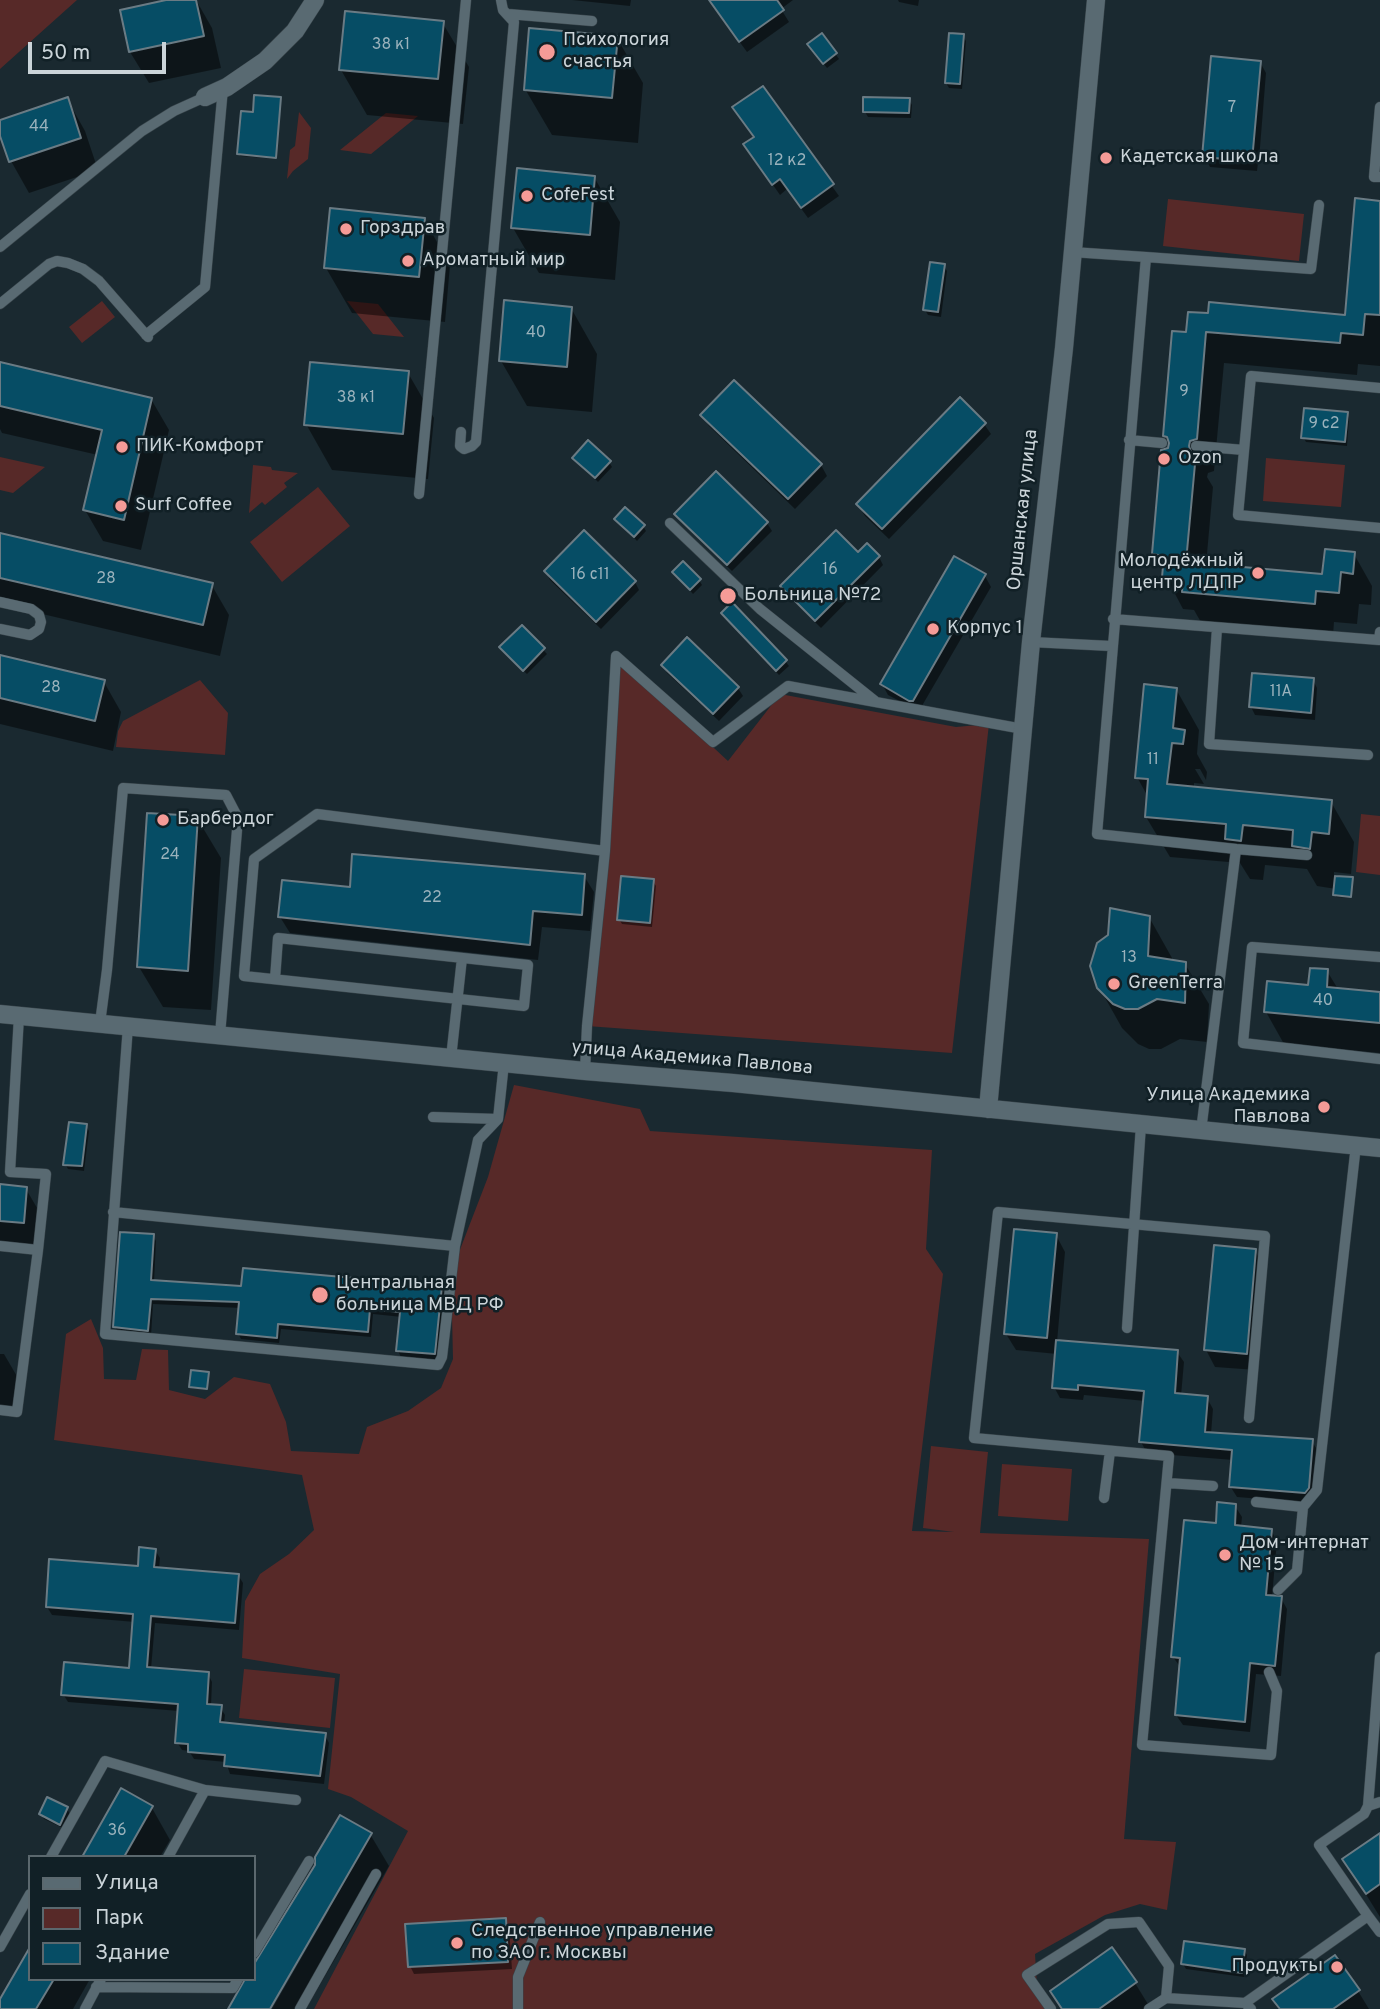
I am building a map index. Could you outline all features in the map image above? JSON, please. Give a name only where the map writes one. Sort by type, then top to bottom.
[{"type":"street","points":[[205,97],[248,74],[281,47],[316,0]]},
{"type":"street","name":"Оршанская улица","points":[[988,1109],[1031,642],[1096,0]]},
{"type":"street","name":"улица Академика Павлова","points":[[0,1014],[733,1083],[1380,1148]]},
{"type":"lane","points":[[419,494],[466,0]]},
{"type":"lane","points":[[461,432],[460,446],[464,449],[476,442],[514,22],[502,7],[501,0]]},
{"type":"lane","points":[[508,13],[592,21]]},
{"type":"lane","points":[[0,304],[49,264],[57,261],[68,263],[91,274],[104,286],[147,336],[205,287],[223,88]]},
{"type":"lane","points":[[0,247],[142,131],[174,111],[205,97]]},
{"type":"lane","points":[[1380,107],[1374,177],[1380,177]]},
{"type":"lane","points":[[1072,252],[1311,269],[1319,205]]},
{"type":"lane","points":[[1146,257],[1097,834],[1307,855]]},
{"type":"lane","points":[[1380,388],[1251,376],[1238,515],[1380,528]]},
{"type":"lane","points":[[1129,440],[1162,443]]},
{"type":"lane","points":[[1196,446],[1244,450]]},
{"type":"lane","points":[[670,523],[760,609],[878,703]]},
{"type":"lane","points":[[0,602],[31,609],[39,615],[41,622],[39,629],[30,635],[0,629]]},
{"type":"lane","points":[[1114,619],[1380,640],[1380,632]]},
{"type":"lane","points":[[1217,628],[1209,744],[1368,755]]},
{"type":"lane","points":[[1031,642],[1111,646]]},
{"type":"lane","points":[[585,1071],[605,851],[616,656],[713,742],[788,686],[1023,729]]},
{"type":"lane","points":[[100,1023],[123,788],[226,795],[238,818],[220,1035]]},
{"type":"lane","points":[[275,979],[278,938],[528,965],[524,1006],[244,976],[254,859],[317,814],[605,851]]},
{"type":"lane","points":[[1201,1131],[1236,849]]},
{"type":"lane","points":[[1380,957],[1252,947],[1243,1043],[1380,1059]]},
{"type":"lane","points":[[451,1058],[462,958]]},
{"type":"lane","points":[[0,1410],[17,1412],[46,1174],[10,1172],[19,1016]]},
{"type":"lane","points":[[128,1026],[104,1334],[118,1336],[438,1365],[443,1357],[454,1246],[478,1140],[498,1119],[504,1063]]},
{"type":"lane","points":[[433,1117],[498,1119]]},
{"type":"lane","points":[[1127,1328],[1141,1125]]},
{"type":"lane","points":[[1278,1590],[1297,1572],[1303,1507],[1317,1490],[1356,1145]]},
{"type":"lane","points":[[113,1212],[454,1246]]},
{"type":"lane","points":[[1249,1418],[1265,1236],[998,1212],[974,1438],[1169,1456],[1142,1745],[1271,1755],[1276,1691],[1269,1672]]},
{"type":"lane","points":[[0,1246],[38,1250]]},
{"type":"lane","points":[[1104,1498],[1110,1451]]},
{"type":"lane","points":[[1167,1483],[1213,1486]]},
{"type":"lane","points":[[1256,1502],[1303,1507]]},
{"type":"lane","points":[[1380,1657],[1368,1806],[1364,1814],[1320,1845],[1380,1932]]},
{"type":"lane","points":[[52,1855],[105,1761],[205,1790],[296,1800]]},
{"type":"lane","points":[[169,1855],[205,1790]]},
{"type":"lane","points":[[1368,1806],[1380,1802]]},
{"type":"lane","points":[[256,1949],[309,1861]]},
{"type":"lane","points":[[300,2009],[376,1874]]},
{"type":"lane","points":[[0,1947],[28,1898]]},
{"type":"lane","points":[[1149,2009],[1166,1998],[1248,2006],[1368,1916]]},
{"type":"lane","points":[[518,2009],[518,1977],[540,1922]]},
{"type":"lane","points":[[1051,2009],[1027,1975],[1108,1924],[1139,1922],[1169,1966],[1166,1998]]},
{"type":"lane","points":[[85,2009],[99,1983],[233,1988],[237,1981]]},
{"type":"green space","points":[[0,0],[77,0],[0,69]]},
{"type":"green space","points":[[299,112],[311,128],[308,159],[287,179],[290,150],[295,146]]},
{"type":"green space","points":[[386,113],[418,116],[371,154],[340,150]]},
{"type":"green space","points":[[1168,199],[1304,214],[1299,261],[1163,246]]},
{"type":"green space","points":[[102,301],[115,317],[82,343],[69,327]]},
{"type":"green space","points":[[347,301],[378,304],[404,337],[373,334]]},
{"type":"green space","points":[[0,457],[45,467],[13,493],[0,490]]},
{"type":"green space","points":[[1266,458],[1345,465],[1341,507],[1263,501]]},
{"type":"green space","points":[[253,465],[298,473],[284,483],[287,487],[265,505],[262,502],[249,513]]},
{"type":"green space","points":[[318,487],[350,526],[282,582],[250,542]]},
{"type":"green space","points":[[618,659],[728,761],[780,694],[956,727],[989,724],[952,1053],[587,1026]]},
{"type":"green space","points":[[200,680],[228,713],[225,755],[116,747],[118,731],[123,721]]},
{"type":"green space","points":[[1361,814],[1380,816],[1380,875],[1356,872]]},
{"type":"green space","points":[[514,1085],[640,1109],[650,1131],[932,1150],[926,1249],[943,1274],[912,1531],[954,1532],[923,1528],[931,1446],[988,1452],[980,1533],[1149,1539],[1124,1839],[1176,1842],[1167,1910],[1140,1904],[1105,1915],[1035,1954],[1037,1986],[1051,2009],[314,2009],[408,1831],[351,1797],[328,1789],[340,1674],[242,1658],[245,1601],[260,1574],[289,1554],[314,1530],[302,1475],[54,1440],[66,1334],[91,1319],[103,1348],[104,1379],[136,1380],[142,1349],[168,1350],[169,1390],[205,1399],[234,1377],[270,1384],[286,1422],[291,1451],[359,1454],[367,1427],[408,1411],[441,1388],[453,1359],[451,1273],[488,1177]]},
{"type":"green space","points":[[1002,1464],[1072,1469],[1068,1521],[998,1516]]},
{"type":"green space","points":[[244,1669],[335,1678],[330,1728],[239,1718]]},
{"type":"building","points":[[166,0],[196,0],[204,36],[129,52],[120,10]]},
{"type":"building","points":[[709,0],[777,0],[784,10],[739,42]]},
{"type":"building","points":[[345,11],[444,21],[438,79],[339,70]]},
{"type":"building","points":[[529,28],[618,36],[612,98],[524,90]]},
{"type":"building","points":[[822,33],[837,53],[823,64],[807,44]]},
{"type":"building","points":[[949,33],[964,34],[960,84],[945,83]]},
{"type":"building","points":[[1211,56],[1261,61],[1252,161],[1202,157]]},
{"type":"building","points":[[763,86],[834,184],[801,208],[780,179],[772,185],[743,144],[754,137],[732,107]]},
{"type":"building","points":[[254,95],[281,97],[276,158],[237,154],[241,111],[253,112]]},
{"type":"building","points":[[68,97],[81,138],[9,162],[0,136],[0,120]]},
{"type":"building","points":[[863,97],[910,98],[909,113],[863,112]]},
{"type":"building","points":[[517,168],[595,176],[590,235],[511,228]]},
{"type":"building","points":[[1355,198],[1380,201],[1380,315],[1365,314],[1363,335],[1341,333],[1340,343],[1206,332],[1197,439],[1190,441],[1189,446],[1191,452],[1196,453],[1186,562],[1322,574],[1325,549],[1355,552],[1353,574],[1341,572],[1339,593],[1316,591],[1315,604],[1182,592],[1183,579],[1162,577],[1164,556],[1152,554],[1161,450],[1168,448],[1169,443],[1167,437],[1163,436],[1172,331],[1186,332],[1188,312],[1208,313],[1209,302],[1345,315]]},
{"type":"building","points":[[330,208],[425,218],[419,277],[324,268]]},
{"type":"building","points":[[930,262],[945,264],[938,312],[923,310]]},
{"type":"building","points":[[504,300],[572,307],[567,367],[499,361]]},
{"type":"building","points":[[0,362],[152,398],[124,520],[83,510],[102,430],[0,406]]},
{"type":"building","points":[[310,362],[409,371],[403,434],[304,425]]},
{"type":"building","points":[[734,380],[822,464],[788,499],[700,415]]},
{"type":"building","points":[[960,397],[986,423],[882,529],[856,504]]},
{"type":"building","points":[[1304,408],[1348,412],[1345,442],[1301,438]]},
{"type":"building","points":[[588,440],[611,461],[595,478],[572,458]]},
{"type":"building","points":[[716,471],[768,522],[727,565],[674,514]]},
{"type":"building","points":[[625,507],[645,525],[634,537],[614,519]]},
{"type":"building","points":[[584,530],[636,581],[596,622],[544,571]]},
{"type":"building","points":[[836,530],[858,552],[867,543],[880,556],[815,621],[780,586]]},
{"type":"building","points":[[0,533],[213,583],[203,625],[0,578]]},
{"type":"building","name":"Корпус 1","points":[[954,556],[986,574],[913,701],[909,701],[880,684]]},
{"type":"building","points":[[683,561],[701,579],[690,590],[672,572]]},
{"type":"building","points":[[732,602],[787,660],[776,671],[721,613]]},
{"type":"building","points":[[522,625],[545,648],[523,671],[499,647]]},
{"type":"building","points":[[687,637],[739,687],[713,714],[661,665]]},
{"type":"building","points":[[0,655],[105,680],[95,721],[0,698]]},
{"type":"building","points":[[1252,673],[1314,678],[1311,713],[1249,707]]},
{"type":"building","points":[[1144,684],[1177,688],[1173,728],[1185,730],[1183,744],[1172,743],[1167,784],[1332,800],[1329,834],[1312,832],[1310,849],[1292,846],[1293,830],[1243,825],[1241,841],[1225,839],[1226,824],[1145,817],[1148,779],[1135,778]]},
{"type":"building","points":[[147,813],[198,816],[188,971],[137,967]]},
{"type":"building","points":[[352,854],[585,874],[582,915],[533,911],[530,945],[278,917],[282,880],[350,887]]},
{"type":"building","points":[[621,876],[654,879],[650,923],[617,920]]},
{"type":"building","points":[[1335,876],[1353,877],[1351,897],[1333,895]]},
{"type":"building","points":[[1110,908],[1150,916],[1148,956],[1186,962],[1185,1003],[1157,999],[1138,1009],[1125,1009],[1113,1004],[1097,988],[1090,966],[1097,943],[1108,935]]},
{"type":"building","points":[[1310,968],[1328,969],[1327,987],[1380,992],[1380,1023],[1264,1012],[1267,981],[1308,985]]},
{"type":"building","points":[[69,1122],[87,1124],[82,1166],[63,1165]]},
{"type":"building","points":[[0,1184],[27,1187],[24,1223],[0,1221]]},
{"type":"building","points":[[1014,1229],[1057,1233],[1047,1338],[1004,1334]]},
{"type":"building","points":[[120,1232],[154,1234],[151,1280],[241,1286],[243,1268],[442,1286],[435,1354],[396,1351],[400,1312],[370,1309],[368,1332],[278,1324],[277,1338],[236,1334],[239,1302],[151,1299],[148,1331],[113,1327]]},
{"type":"building","points":[[1214,1245],[1256,1249],[1247,1354],[1204,1350]]},
{"type":"building","points":[[1056,1340],[1178,1350],[1175,1393],[1208,1396],[1205,1432],[1313,1439],[1309,1488],[1305,1493],[1229,1487],[1232,1450],[1139,1442],[1144,1391],[1078,1385],[1078,1390],[1052,1388]]},
{"type":"building","points":[[191,1370],[209,1372],[207,1389],[189,1387]]},
{"type":"building","name":"Дом-интернат № 15","points":[[1217,1502],[1236,1504],[1235,1525],[1272,1529],[1266,1595],[1282,1596],[1275,1666],[1250,1663],[1245,1722],[1175,1715],[1180,1658],[1171,1657],[1184,1520],[1216,1523]]},
{"type":"building","points":[[139,1547],[156,1549],[154,1567],[239,1574],[235,1623],[151,1616],[147,1667],[209,1672],[207,1704],[222,1705],[220,1722],[326,1733],[320,1776],[224,1766],[225,1755],[188,1752],[188,1744],[175,1743],[178,1704],[61,1695],[64,1662],[129,1668],[133,1614],[46,1607],[49,1559],[138,1566]]},
{"type":"building","points":[[121,1788],[153,1806],[125,1855],[83,1855]]},
{"type":"building","points":[[47,1797],[68,1807],[60,1825],[39,1814]]},
{"type":"building","points":[[340,1815],[372,1833],[270,2009],[228,2009],[244,1981],[256,1981],[256,1961],[315,1865],[315,1857]]},
{"type":"building","points":[[1380,1833],[1380,1884],[1366,1894],[1342,1859]]},
{"type":"building","name":"Следственное управление по ЗАО г. Москвы","points":[[506,1918],[508,1962],[408,1967],[405,1924]]},
{"type":"building","points":[[1184,1941],[1245,1949],[1242,1973],[1181,1964]]},
{"type":"building","points":[[1112,1947],[1137,1982],[1099,2009],[1062,2009],[1050,1991]]},
{"type":"building","points":[[28,1950],[28,1981],[53,1981],[36,2009],[0,2009],[0,1999]]},
{"type":"building","points":[[1335,1955],[1360,1990],[1333,2009],[1280,2009],[1272,1999]]},
{"type":"place","name":"Психология счастья","points":[[547,52]]},
{"type":"place","name":"Кадетская школа","points":[[1106,158]]},
{"type":"place","name":"CofeFest","points":[[527,196]]},
{"type":"place","name":"Горздрав","points":[[346,229]]},
{"type":"place","name":"Ароматный мир","points":[[408,261]]},
{"type":"place","name":"ПИК-Комфорт","points":[[122,447]]},
{"type":"place","name":"Ozon","points":[[1164,459]]},
{"type":"place","name":"Surf Coffee","points":[[121,506]]},
{"type":"place","name":"Молодёжный центр ЛДПР","points":[[1258,573]]},
{"type":"place","name":"Больница №72","points":[[728,596]]},
{"type":"place","name":"Корпус 1","points":[[933,629]]},
{"type":"place","name":"Барбердог","points":[[163,820]]},
{"type":"place","name":"GreenTerra","points":[[1114,984]]},
{"type":"place","name":"Улица Академика Павлова","points":[[1324,1107]]},
{"type":"place","name":"Центральная больница МВД РФ","points":[[320,1295]]},
{"type":"place","name":"Дом-интернат № 15","points":[[1225,1555]]},
{"type":"place","name":"Следственное управление по ЗАО г. Москвы","points":[[457,1943]]},
{"type":"place","name":"Продукты","points":[[1337,1967]]}]
